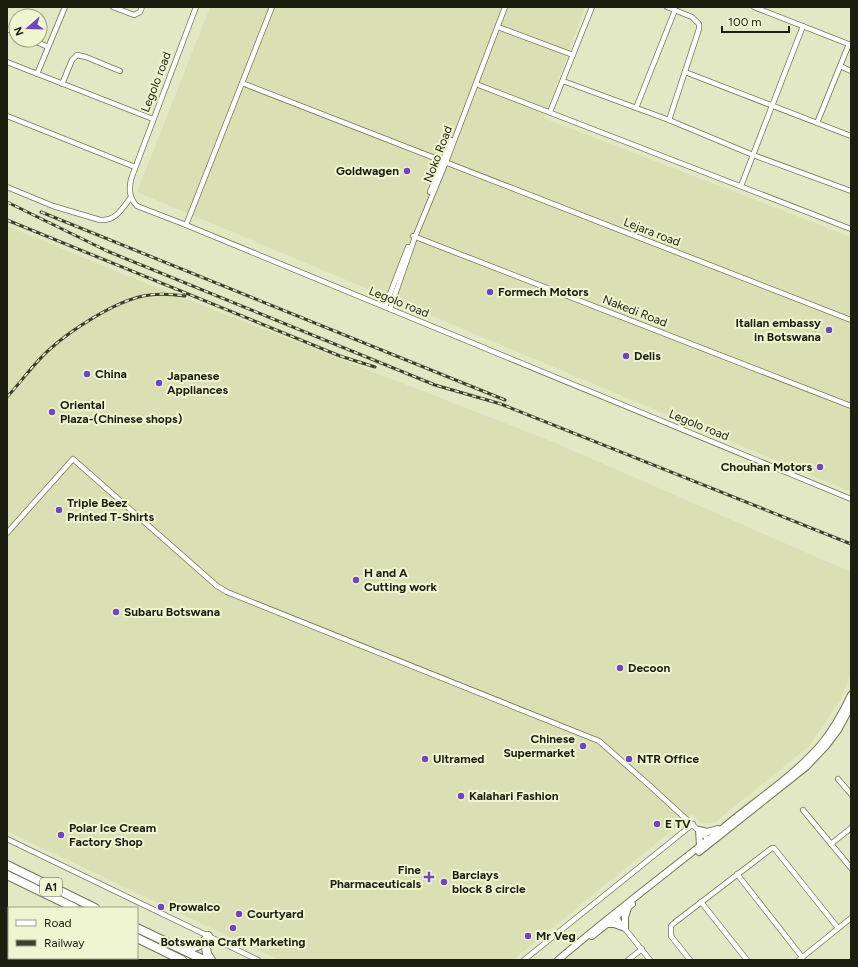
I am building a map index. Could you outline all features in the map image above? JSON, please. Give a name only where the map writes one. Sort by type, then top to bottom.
[{"type":"highway","name":"A1","points":[[7,866],[94,907]]},
{"type":"highway","name":"A1","points":[[7,875],[73,907]]},
{"type":"highway","points":[[138,928],[204,960]]},
{"type":"highway","points":[[138,938],[182,960]]},
{"type":"highway","points":[[170,943],[187,948],[196,946],[207,939]]},
{"type":"highway","points":[[207,939],[207,954],[211,960]]},
{"type":"main road","points":[[558,960],[615,916],[700,846],[710,841],[723,827],[804,765],[832,730],[851,695]]},
{"type":"main road","points":[[563,960],[608,924],[615,916],[629,907],[804,765],[830,740],[838,730],[851,706]]},
{"type":"main road","points":[[700,846],[699,830],[712,831],[723,827]]},
{"type":"main road","points":[[608,924],[614,924],[625,928],[629,907]]},
{"type":"street","points":[[37,74],[65,7]]},
{"type":"street","points":[[113,7],[134,15],[140,12],[142,7]]},
{"type":"street","name":"Legolo road","points":[[196,7],[135,167],[129,190],[133,202],[137,206],[851,499]]},
{"type":"street","points":[[186,225],[272,7]]},
{"type":"street","points":[[445,161],[502,7]]},
{"type":"street","name":"Noko Road","points":[[388,308],[414,237],[506,7]]},
{"type":"street","points":[[550,112],[592,7]]},
{"type":"street","points":[[667,7],[692,17],[699,24],[699,29],[669,120]]},
{"type":"street","points":[[754,7],[850,45],[840,66],[818,123]]},
{"type":"street","points":[[636,108],[675,10]]},
{"type":"street","points":[[740,186],[803,26]]},
{"type":"street","points":[[498,27],[572,55]]},
{"type":"street","points":[[62,84],[72,60],[77,56],[86,57],[120,71]]},
{"type":"street","points":[[7,62],[153,119]]},
{"type":"street","points":[[840,66],[851,71]]},
{"type":"street","points":[[685,72],[851,136]]},
{"type":"street","points":[[563,81],[669,120],[851,191]]},
{"type":"street","name":"Lejara road","points":[[242,83],[851,320]]},
{"type":"street","points":[[476,84],[851,229]]},
{"type":"street","points":[[7,116],[135,167]]},
{"type":"street","points":[[7,187],[52,206],[106,221],[113,218],[131,197]]},
{"type":"street","name":"Nakedi Road","points":[[414,237],[851,406]]},
{"type":"street","points":[[7,533],[73,458],[216,586],[309,626],[592,738],[604,745],[710,841]]},
{"type":"street","points":[[838,779],[851,794]]},
{"type":"street","points":[[803,810],[851,868]]},
{"type":"street","points":[[524,960],[693,824]]},
{"type":"street","points":[[831,844],[851,828]]},
{"type":"street","points":[[7,839],[207,939],[258,960]]},
{"type":"street","points":[[690,960],[671,936],[670,931],[674,923],[769,848],[774,848],[838,928]]},
{"type":"street","points":[[737,874],[800,959],[851,918]]},
{"type":"street","points":[[701,902],[747,960]]},
{"type":"street","points":[[615,916],[650,960]]},
{"type":"street","points":[[628,960],[642,950]]},
{"type":"shaded area","points":[[210,7],[585,7],[544,118],[851,237],[851,492],[137,192]]},
{"type":"shaded area","points":[[7,226],[140,281],[551,441],[851,572],[851,673],[840,701],[808,747],[714,823],[701,823],[692,814],[513,960],[279,960],[7,831]]},
{"type":"railway","points":[[7,202],[107,251],[435,385],[501,404],[851,544]]},
{"type":"railway","points":[[41,212],[505,400]]},
{"type":"railway","points":[[7,220],[340,356],[375,367]]},
{"type":"railway","points":[[7,397],[38,360],[50,349],[81,325],[106,310],[132,299],[154,294],[185,296]]},
{"type":"place","name":"Goldwagen","points":[[407,171]]},
{"type":"place","name":"Formech Motors","points":[[490,292]]},
{"type":"place","name":"Italian embassy in Botswana","points":[[829,330]]},
{"type":"place","name":"Delis","points":[[626,356]]},
{"type":"place","name":"China","points":[[87,374]]},
{"type":"place","name":"Japanese Appliances","points":[[159,383]]},
{"type":"place","name":"Oriental Plaza-(Chinese shops)","points":[[52,412]]},
{"type":"place","name":"Chouhan Motors","points":[[820,467]]},
{"type":"place","name":"Triple Beez Printed T-Shirts","points":[[59,510]]},
{"type":"place","name":"H and A Cutting work","points":[[356,580]]},
{"type":"place","name":"Subaru Botswana","points":[[116,612]]},
{"type":"place","name":"Decoon","points":[[620,668]]},
{"type":"place","name":"Chinese Supermarket","points":[[583,746]]},
{"type":"place","name":"Ultramed","points":[[425,759]]},
{"type":"place","name":"NTR Office","points":[[629,759]]},
{"type":"place","name":"Kalahari Fashion","points":[[461,796]]},
{"type":"place","name":"E TV","points":[[657,824]]},
{"type":"place","name":"Polar Ice Cream Factory Shop","points":[[61,835]]},
{"type":"place","name":"Fine Pharmaceuticals","points":[[429,877]]},
{"type":"place","name":"Barclays block 8 circle","points":[[444,882]]},
{"type":"place","name":"Prowalco","points":[[161,907]]},
{"type":"place","name":"Courtyard","points":[[239,914]]},
{"type":"place","name":"Botswana Craft Marketing","points":[[233,928]]},
{"type":"place","name":"Mr Veg","points":[[528,936]]}]
